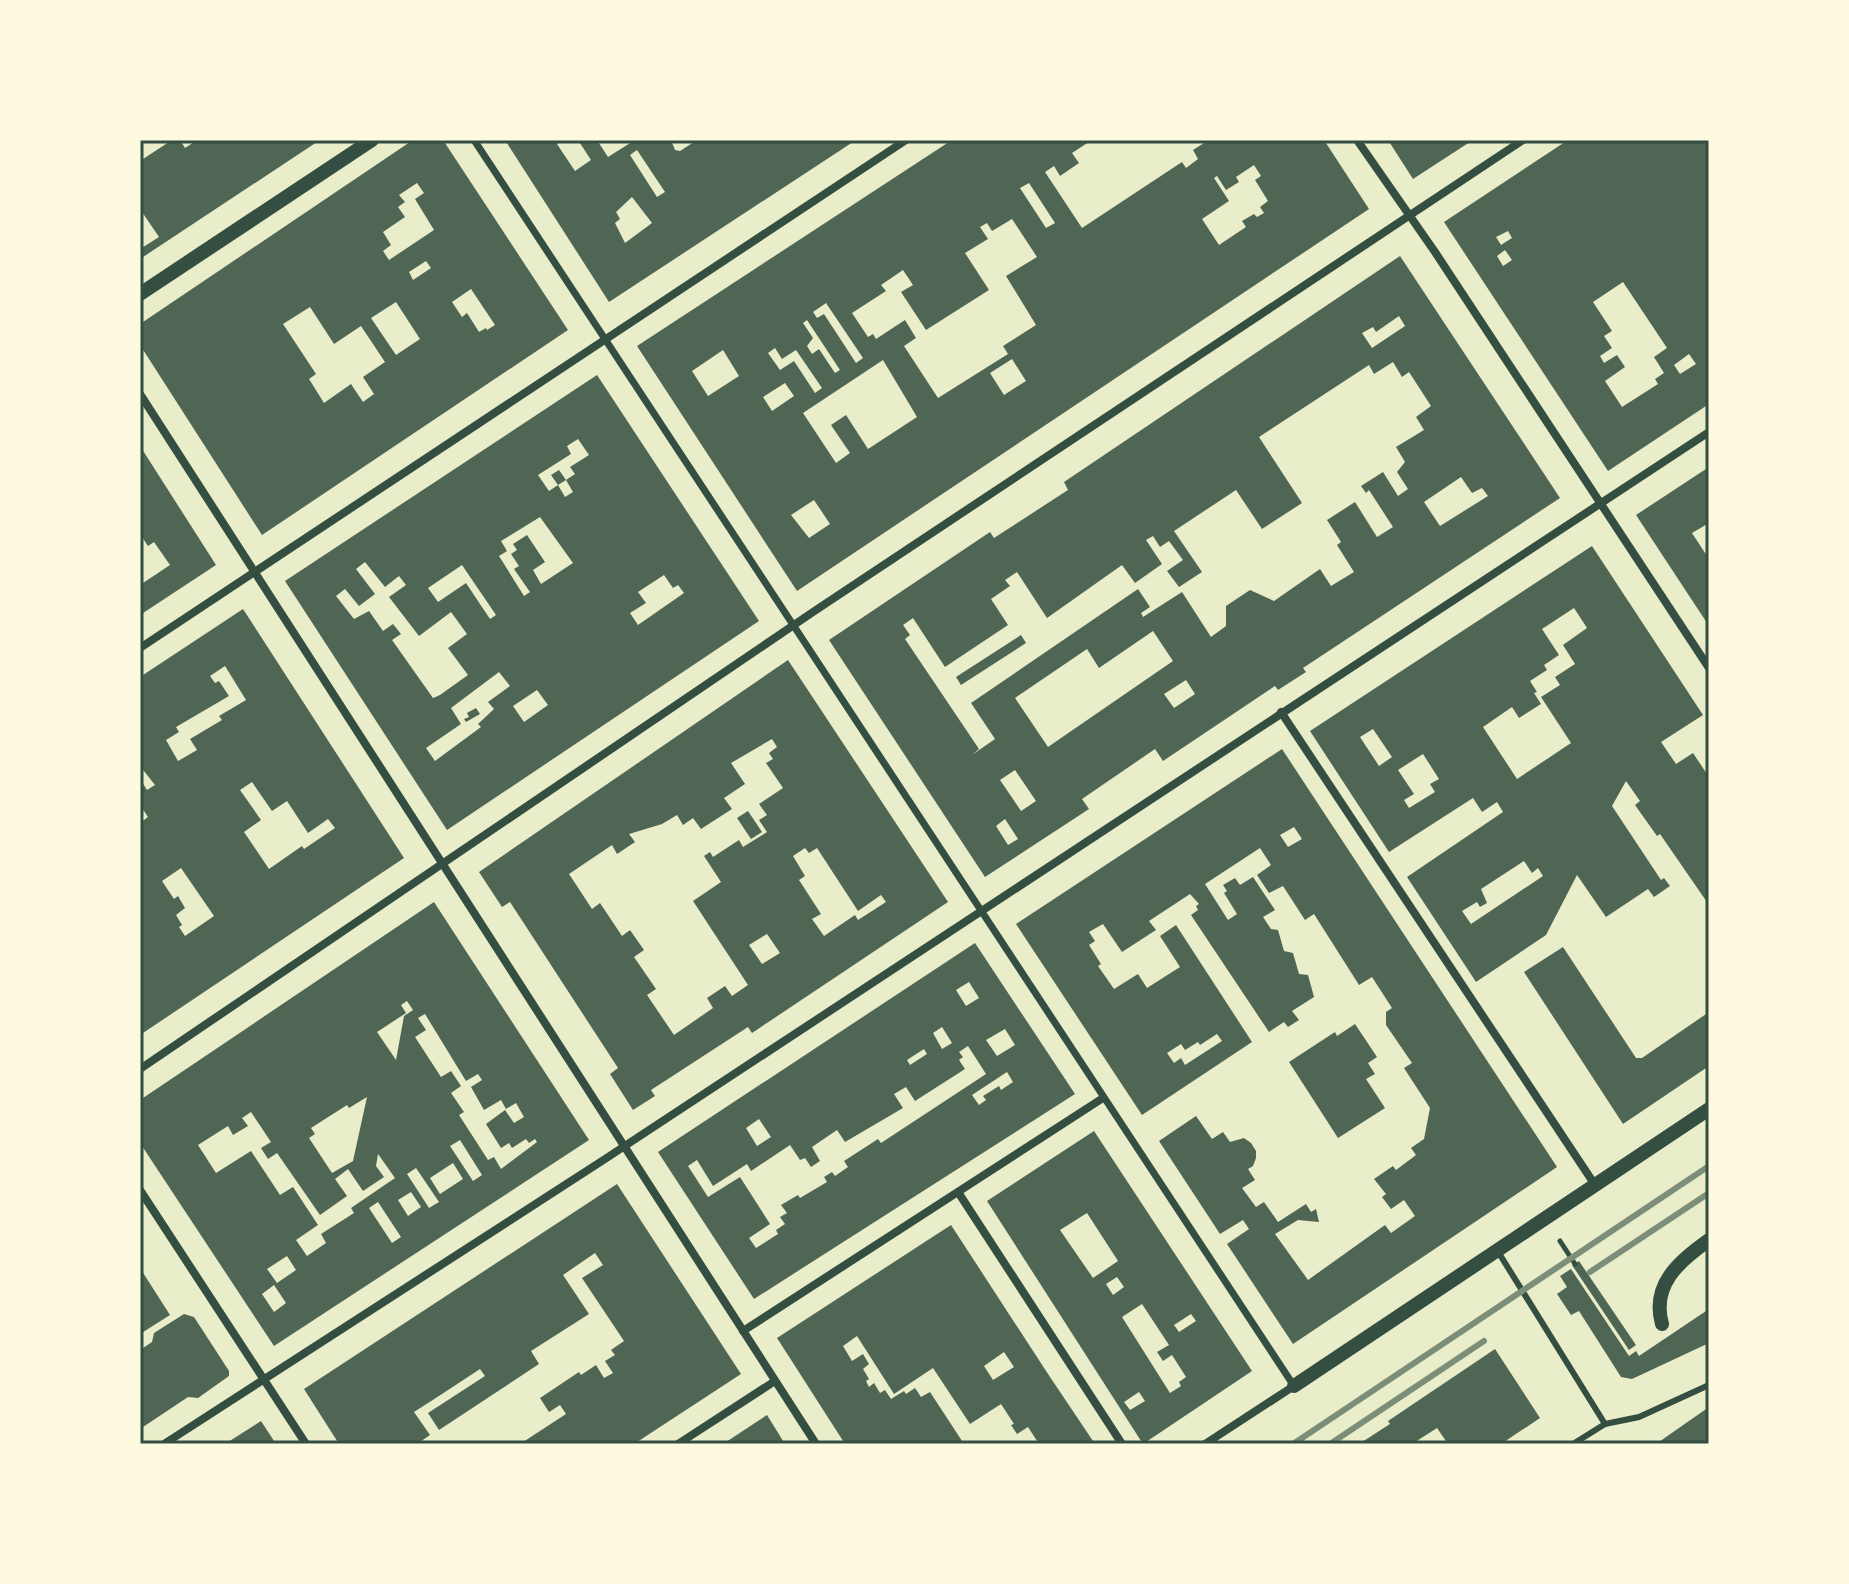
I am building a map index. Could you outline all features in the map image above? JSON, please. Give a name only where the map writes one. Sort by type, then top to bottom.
[{"type":"street","points":[[140,294],[372,140]]},
{"type":"street","points":[[474,140],[1294,1386]]},
{"type":"street","points":[[140,648],[906,140]]},
{"type":"street","points":[[1357,140],[1435,252],[1709,668]]},
{"type":"street","points":[[140,1069],[793,626],[1523,140]]},
{"type":"street","points":[[140,394],[816,1444]]},
{"type":"street","points":[[164,1444],[624,1146],[1709,432]]},
{"type":"street","points":[[1281,712],[1595,1185]]},
{"type":"street","points":[[743,1331],[1103,1098]]},
{"type":"street","points":[[1205,1444],[1709,1109]]},
{"type":"street","points":[[140,1190],[306,1444]]},
{"type":"street","points":[[958,1192],[1122,1444]]},
{"type":"street","points":[[1662,1324],[1659,1311],[1664,1283],[1687,1255],[1709,1240]]},
{"type":"street","points":[[678,1444],[775,1381]]},
{"type":"lane","points":[[1497,1250],[1605,1424]]},
{"type":"lane","points":[[1573,1444],[1605,1424],[1639,1417],[1709,1385]]},
{"type":"path","points":[[1560,1241],[1575,1264]]},
{"type":"building","points":[[172,140],[180,140],[185,148],[197,140],[320,140],[140,259],[140,249],[159,237],[140,209],[140,161]]},
{"type":"building","points":[[413,140],[443,140],[568,330],[262,535],[140,345],[140,324]],"holes":[[[417,183],[424,193],[415,199],[434,230],[389,260],[383,251],[391,245],[383,232],[405,217],[398,207],[405,202],[399,195]],[[426,261],[431,268],[413,280],[409,272]],[[471,289],[495,325],[479,332],[467,313],[462,317],[452,302]],[[396,302],[420,339],[396,355],[371,318]],[[310,307],[334,344],[361,326],[385,362],[363,377],[374,394],[363,402],[351,384],[324,403],[309,379],[316,374],[283,324]]]},
{"type":"building","points":[[505,140],[563,140],[557,144],[575,171],[591,160],[578,140],[597,140],[608,157],[635,140],[671,140],[675,150],[680,151],[697,140],[856,140],[609,302]],"holes":[[[637,150],[665,192],[657,197],[630,155]],[[632,197],[652,223],[625,243],[615,223],[620,219],[616,212]]]},
{"type":"building","points":[[952,140],[1092,140],[1072,153],[1079,163],[1060,176],[1054,166],[1045,172],[1082,228],[1182,162],[1186,168],[1198,159],[1193,150],[1204,143],[1203,140],[1324,140],[1369,209],[797,591],[637,346]],"holes":[[[1254,165],[1261,176],[1255,180],[1268,201],[1260,207],[1264,213],[1257,217],[1254,214],[1242,221],[1246,227],[1219,245],[1202,219],[1229,201],[1214,178],[1217,176],[1226,190],[1239,182],[1236,177]],[[1029,183],[1055,223],[1046,228],[1020,188]],[[1012,219],[1037,257],[1006,276],[1036,325],[1003,346],[1008,354],[938,398],[904,346],[916,338],[905,320],[876,339],[873,334],[868,337],[852,313],[886,291],[881,285],[903,270],[913,285],[901,292],[926,330],[989,290],[965,253],[988,239],[980,227],[987,223],[992,231]],[[826,303],[863,358],[856,363],[824,314],[817,318],[813,312]],[[807,320],[840,370],[835,373],[819,349],[812,354],[807,346],[813,338],[803,323]],[[775,348],[782,359],[796,350],[822,388],[815,393],[794,361],[780,370],[768,353]],[[723,350],[739,376],[708,396],[692,371]],[[1012,359],[1026,381],[1004,395],[990,373]],[[883,360],[917,417],[868,449],[846,415],[831,425],[850,453],[836,463],[803,413]],[[785,383],[794,396],[772,411],[763,397]],[[814,500],[830,524],[809,538],[791,515]]]},
{"type":"building","points":[[1388,140],[1473,140],[1413,179]]},
{"type":"building","points":[[1568,140],[1709,140],[1709,404],[1608,471],[1444,222]],"holes":[[[1508,231],[1512,238],[1501,245],[1496,237]],[[1505,250],[1512,260],[1503,266],[1497,256]],[[1623,282],[1667,348],[1654,357],[1664,373],[1655,379],[1658,384],[1622,407],[1605,381],[1625,367],[1617,355],[1604,363],[1600,356],[1612,348],[1604,336],[1612,331],[1593,302]],[[1689,354],[1696,364],[1680,374],[1674,365]]]},
{"type":"building","points":[[1400,256],[1560,498],[1303,668],[1306,672],[1278,690],[1275,686],[1163,761],[1155,749],[1082,799],[1089,809],[985,877],[829,640],[990,532],[994,538],[1068,490],[1064,482]],"holes":[[[1399,316],[1405,326],[1372,348],[1362,333],[1373,327],[1376,332]],[[1393,362],[1402,377],[1409,372],[1431,406],[1416,417],[1424,430],[1396,447],[1405,462],[1397,472],[1408,489],[1398,496],[1383,472],[1361,486],[1366,493],[1369,490],[1393,527],[1377,537],[1355,502],[1327,520],[1341,542],[1337,545],[1354,572],[1331,586],[1320,569],[1274,601],[1250,590],[1226,606],[1226,626],[1211,637],[1182,592],[1143,617],[1141,613],[1150,607],[1138,589],[971,703],[995,739],[972,755],[979,749],[905,639],[910,635],[903,625],[913,618],[945,667],[1008,625],[991,599],[1010,586],[1005,580],[1017,572],[1047,618],[1122,565],[1135,583],[1162,564],[1146,540],[1153,536],[1160,547],[1169,541],[1183,560],[1167,571],[1179,587],[1202,572],[1174,531],[1236,490],[1262,529],[1302,503],[1259,437],[1369,365],[1374,374]],[[1461,477],[1472,493],[1482,488],[1488,496],[1440,526],[1424,502]],[[1153,631],[1173,661],[1048,747],[1015,698],[1087,649],[1099,668]],[[1186,680],[1195,694],[1174,708],[1164,694]],[[1015,770],[1036,801],[1021,811],[1000,780]],[[1005,819],[1018,839],[1008,845],[996,826]]]},
{"type":"building","points":[[597,375],[759,621],[447,830],[285,581]],"holes":[[[578,439],[589,455],[570,467],[575,474],[566,480],[573,492],[565,497],[558,485],[549,491],[538,475],[571,454],[567,446]],[[540,517],[573,563],[541,584],[533,570],[545,562],[527,535],[513,544],[517,550],[511,554],[519,566],[514,569],[530,592],[524,596],[499,556],[507,551],[501,541]],[[365,562],[385,587],[399,576],[406,585],[389,597],[419,636],[451,612],[467,634],[448,648],[468,675],[433,698],[392,640],[401,634],[393,624],[383,631],[369,611],[354,619],[336,596],[345,589],[359,606],[375,594],[356,569]],[[462,565],[496,615],[490,619],[466,583],[438,602],[428,588]],[[664,575],[673,588],[678,585],[684,593],[638,625],[630,613],[646,603],[638,592]],[[499,672],[510,686],[488,702],[494,709],[478,724],[481,727],[435,761],[426,748],[461,724],[451,708]],[[537,690],[548,705],[524,722],[513,706]]]},
{"type":"building","points":[[140,446],[216,565],[140,615],[140,585],[170,565],[154,542],[148,546],[140,534]]},
{"type":"building","points":[[1709,467],[1709,523],[1692,533],[1709,559],[1709,626],[1636,515]]},
{"type":"building","points":[[559,470],[566,480],[558,485],[551,475]]},
{"type":"building","points":[[1592,546],[1703,715],[1661,742],[1676,764],[1693,753],[1709,777],[1709,905],[1660,834],[1657,836],[1635,805],[1640,801],[1626,781],[1612,806],[1661,880],[1664,878],[1670,886],[1654,897],[1648,889],[1606,917],[1577,875],[1546,935],[1476,982],[1407,877],[1503,812],[1497,802],[1482,812],[1473,798],[1389,852],[1310,731]],"holes":[[[1574,608],[1587,628],[1563,645],[1575,664],[1555,677],[1560,685],[1541,697],[1571,743],[1517,779],[1483,727],[1512,707],[1519,718],[1541,704],[1530,681],[1547,670],[1544,665],[1559,655],[1542,629]],[[1373,729],[1392,757],[1379,766],[1360,737]],[[1423,754],[1439,779],[1430,784],[1435,792],[1409,808],[1404,800],[1414,794],[1398,770]],[[1524,861],[1532,873],[1538,868],[1543,876],[1471,924],[1462,911],[1477,902],[1480,907],[1487,903],[1481,889]]]},
{"type":"building","points":[[243,609],[404,858],[140,1035],[140,823],[148,817],[140,805],[140,779],[147,790],[155,785],[140,766],[140,677]],"holes":[[[225,666],[246,700],[219,716],[222,720],[190,739],[197,750],[178,761],[166,740],[179,732],[176,727],[229,696],[219,681],[215,683],[210,676]],[[252,782],[272,811],[287,801],[308,833],[328,819],[335,828],[269,869],[244,832],[261,820],[240,790]],[[181,868],[214,916],[185,936],[176,915],[185,908],[178,896],[174,899],[162,881]]]},
{"type":"building","points":[[1021,635],[1026,643],[961,685],[956,677]]},
{"type":"building","points":[[788,660],[948,902],[752,1033],[748,1027],[651,1090],[655,1096],[633,1110],[610,1074],[618,1068],[510,902],[502,907],[479,872]],"holes":[[[772,739],[777,747],[769,753],[773,759],[766,763],[783,788],[759,804],[767,815],[759,820],[767,832],[743,847],[739,840],[713,857],[710,852],[704,856],[721,882],[693,901],[748,985],[732,996],[725,986],[707,998],[713,1008],[674,1035],[647,995],[656,989],[634,957],[644,950],[630,930],[622,936],[600,903],[592,909],[569,874],[612,845],[617,854],[635,842],[629,834],[662,824],[677,815],[683,825],[693,818],[701,829],[732,809],[724,798],[745,784],[731,763]],[[805,848],[809,853],[817,848],[858,911],[881,895],[886,902],[858,920],[855,915],[824,936],[812,919],[821,914],[799,880],[805,876],[793,856]],[[767,934],[780,953],[762,964],[749,945]]]},
{"type":"building","points":[[476,708],[480,714],[466,722],[464,719],[469,717],[467,713]]},
{"type":"building","points":[[1282,749],[1557,1167],[1293,1344],[1227,1244],[1249,1229],[1243,1220],[1220,1234],[1159,1141],[1196,1116],[1212,1139],[1223,1132],[1230,1142],[1244,1138],[1251,1143],[1256,1158],[1248,1169],[1255,1180],[1242,1188],[1256,1207],[1264,1202],[1278,1222],[1306,1204],[1311,1212],[1316,1209],[1319,1222],[1298,1220],[1275,1234],[1308,1280],[1385,1225],[1391,1233],[1415,1216],[1404,1200],[1391,1209],[1382,1197],[1386,1194],[1374,1179],[1393,1166],[1396,1170],[1416,1155],[1411,1148],[1424,1139],[1430,1108],[1404,1068],[1412,1063],[1386,1025],[1386,1012],[1392,1008],[1372,977],[1359,985],[1314,914],[1305,920],[1283,886],[1269,893],[1257,875],[1271,865],[1260,848],[1205,884],[1228,920],[1237,914],[1224,893],[1227,891],[1223,885],[1235,878],[1240,885],[1253,877],[1275,910],[1263,917],[1271,929],[1278,930],[1284,951],[1293,953],[1299,974],[1308,975],[1314,997],[1292,1011],[1299,1020],[1288,1027],[1284,1022],[1269,1032],[1191,915],[1198,910],[1196,906],[1199,904],[1190,894],[1149,921],[1156,930],[1122,952],[1103,924],[1089,932],[1095,941],[1089,945],[1101,964],[1098,966],[1114,989],[1138,974],[1147,988],[1180,967],[1160,936],[1176,925],[1252,1042],[1142,1115],[1016,924]],"holes":[[[1294,827],[1302,839],[1288,847],[1280,835]],[[1217,1034],[1222,1041],[1185,1065],[1181,1058],[1174,1063],[1167,1053],[1181,1044],[1185,1050],[1198,1042],[1200,1045]]]},
{"type":"building","points":[[748,811],[762,832],[751,839],[737,818]]},
{"type":"building","points":[[434,902],[589,1140],[274,1346],[140,1143],[140,1100]],"holes":[[[407,1001],[413,1010],[404,1016],[396,1060],[377,1032],[406,1013],[401,1005]],[[425,1014],[466,1081],[478,1074],[482,1080],[471,1087],[484,1110],[501,1100],[506,1109],[516,1103],[524,1117],[514,1123],[505,1110],[486,1124],[501,1148],[509,1143],[512,1148],[526,1139],[529,1143],[535,1139],[537,1142],[501,1169],[494,1157],[488,1160],[459,1115],[464,1112],[451,1093],[461,1086],[451,1071],[441,1077],[415,1037],[426,1030],[418,1018]],[[367,1097],[353,1161],[332,1173],[309,1138],[315,1134],[311,1128],[347,1105],[349,1108]],[[251,1112],[271,1142],[261,1148],[268,1159],[277,1153],[320,1215],[347,1196],[335,1179],[348,1169],[363,1191],[384,1177],[376,1166],[378,1154],[395,1178],[351,1208],[354,1213],[321,1234],[326,1243],[307,1256],[296,1240],[318,1225],[293,1187],[280,1195],[251,1151],[216,1173],[198,1145],[228,1126],[233,1135],[248,1126],[242,1118]],[[460,1140],[482,1175],[473,1181],[450,1146]],[[453,1163],[463,1179],[440,1194],[430,1178]],[[416,1168],[439,1202],[429,1208],[407,1174]],[[411,1192],[421,1207],[408,1216],[398,1200]],[[378,1202],[401,1237],[392,1243],[369,1208]],[[287,1256],[296,1270],[277,1283],[267,1269]],[[274,1285],[286,1303],[274,1312],[262,1294]]]},
{"type":"building","points":[[975,943],[1075,1094],[754,1299],[658,1152]],"holes":[[[969,982],[979,998],[966,1006],[956,990]],[[942,1027],[952,1043],[942,1049],[933,1033]],[[1005,1029],[1015,1045],[997,1056],[986,1040]],[[968,1046],[986,1074],[881,1143],[878,1139],[844,1161],[848,1167],[835,1176],[832,1172],[824,1177],[827,1182],[781,1205],[787,1213],[780,1217],[785,1224],[776,1230],[778,1234],[756,1248],[749,1238],[770,1224],[740,1177],[708,1197],[688,1166],[697,1160],[713,1186],[747,1164],[751,1171],[790,1145],[800,1160],[805,1158],[811,1167],[820,1161],[812,1147],[837,1130],[845,1142],[903,1108],[894,1094],[906,1087],[915,1101],[965,1069],[959,1060],[963,1057],[959,1052]],[[924,1049],[927,1054],[910,1065],[907,1060]],[[1007,1072],[1013,1082],[983,1096],[986,1100],[979,1105],[972,1095]],[[759,1119],[771,1137],[757,1146],[746,1128]]]},
{"type":"building","points":[[1563,947],[1636,1058],[1642,1058],[1709,1012],[1709,1066],[1623,1124],[1524,972]]},
{"type":"building","points":[[1355,1024],[1377,1057],[1368,1063],[1375,1074],[1366,1079],[1385,1108],[1338,1138],[1289,1062],[1335,1032],[1337,1036]]},
{"type":"building","points":[[1094,1131],[1252,1371],[1143,1444],[987,1201]],"holes":[[[1087,1213],[1118,1261],[1093,1278],[1060,1230]],[[1117,1277],[1124,1287],[1113,1295],[1106,1284]],[[1142,1304],[1169,1345],[1157,1352],[1163,1361],[1172,1355],[1186,1377],[1179,1382],[1181,1386],[1170,1393],[1122,1317]],[[1191,1314],[1196,1321],[1179,1332],[1174,1325]],[[1139,1392],[1145,1401],[1130,1410],[1124,1402]]]},
{"type":"building","points":[[617,1184],[741,1374],[634,1444],[520,1444],[566,1414],[560,1405],[549,1412],[540,1398],[579,1372],[581,1375],[596,1365],[604,1378],[613,1373],[605,1361],[615,1355],[611,1350],[624,1341],[582,1278],[603,1265],[595,1253],[563,1275],[589,1314],[531,1351],[539,1364],[439,1430],[428,1413],[485,1376],[480,1369],[414,1412],[430,1435],[417,1444],[339,1444],[304,1389]]},
{"type":"building","points":[[951,1225],[1095,1444],[1039,1444],[1028,1427],[1017,1434],[1001,1404],[970,1424],[933,1368],[894,1394],[857,1336],[843,1346],[852,1361],[863,1354],[869,1364],[863,1369],[869,1379],[866,1381],[869,1387],[874,1383],[880,1393],[885,1390],[891,1399],[915,1388],[921,1397],[930,1392],[964,1444],[845,1444],[777,1338]],"holes":[[[1004,1352],[1014,1367],[993,1380],[984,1366]]]},
{"type":"building","points":[[1579,1261],[1636,1345],[1629,1350],[1572,1265]]},
{"type":"building","points":[[140,1268],[170,1315],[140,1334]]},
{"type":"building","points":[[1571,1269],[1629,1356],[1636,1351],[1639,1356],[1709,1309],[1709,1343],[1632,1379],[1621,1377],[1579,1311],[1571,1315],[1557,1294],[1567,1287],[1560,1276]]},
{"type":"building","points":[[184,1314],[194,1317],[229,1371],[229,1376],[198,1398],[188,1397],[140,1429],[140,1350],[152,1342],[154,1333]]},
{"type":"building","points":[[1495,1349],[1540,1418],[1501,1444],[1448,1444],[1437,1428],[1412,1444],[1359,1444],[1390,1424],[1388,1421]]},
{"type":"building","points":[[1709,1407],[1709,1444],[1656,1444]]},
{"type":"building","points":[[767,1415],[785,1444],[723,1444]]},
{"type":"building","points":[[261,1421],[276,1444],[225,1444]]},
{"type":"railway","points":[[1293,1444],[1709,1166]]},
{"type":"railway","points":[[1590,1272],[1709,1193]]},
{"type":"railway","points":[[1330,1444],[1484,1341]]}]
